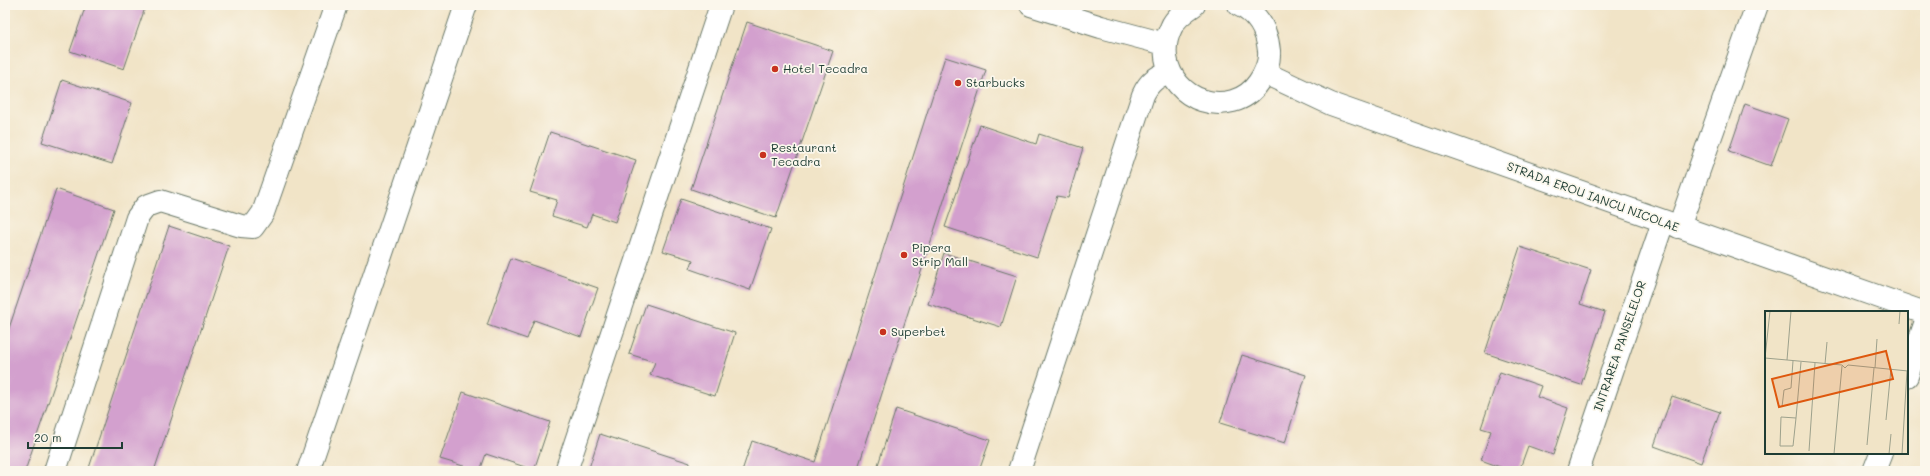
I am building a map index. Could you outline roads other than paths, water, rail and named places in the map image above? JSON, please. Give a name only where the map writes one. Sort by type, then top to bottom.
[{"type":"street","points":[[55,471],[137,218],[146,206],[160,201],[240,226],[253,227],[264,212],[336,5]]},
{"type":"street","points":[[308,471],[466,5]]},
{"type":"street","points":[[566,471],[721,5]]},
{"type":"street","points":[[1031,5],[1101,27],[1165,44]]},
{"type":"street","points":[[1194,5],[1182,13],[1171,27],[1165,44],[1165,58],[1169,72],[1178,86],[1191,96],[1206,102],[1224,103],[1241,98],[1255,88],[1265,73],[1269,56],[1268,38],[1260,22],[1248,9],[1239,5]]},
{"type":"street","name":"INTRAREA PANSELELOR","points":[[1578,471],[1671,225],[1757,5]]},
{"type":"street","points":[[1019,471],[1143,95],[1148,85],[1155,78],[1169,72]]},
{"type":"street","name":"STRADA EROU IANCU NICOLAE","points":[[1265,73],[1331,104],[1671,225],[1925,313]]},
{"type":"street","points":[[1908,373],[1925,324]]},
{"type":"street","points":[[1874,471],[1880,454]]},
{"type":"place","name":"Hotel Tecadra","points":[[775,69]]},
{"type":"place","name":"Starbucks","points":[[958,83]]},
{"type":"place","name":"Restaurant Tecadra","points":[[763,155]]},
{"type":"place","name":"Pipera Strip Mall","points":[[904,255]]},
{"type":"place","name":"Superbet","points":[[883,332]]}]
